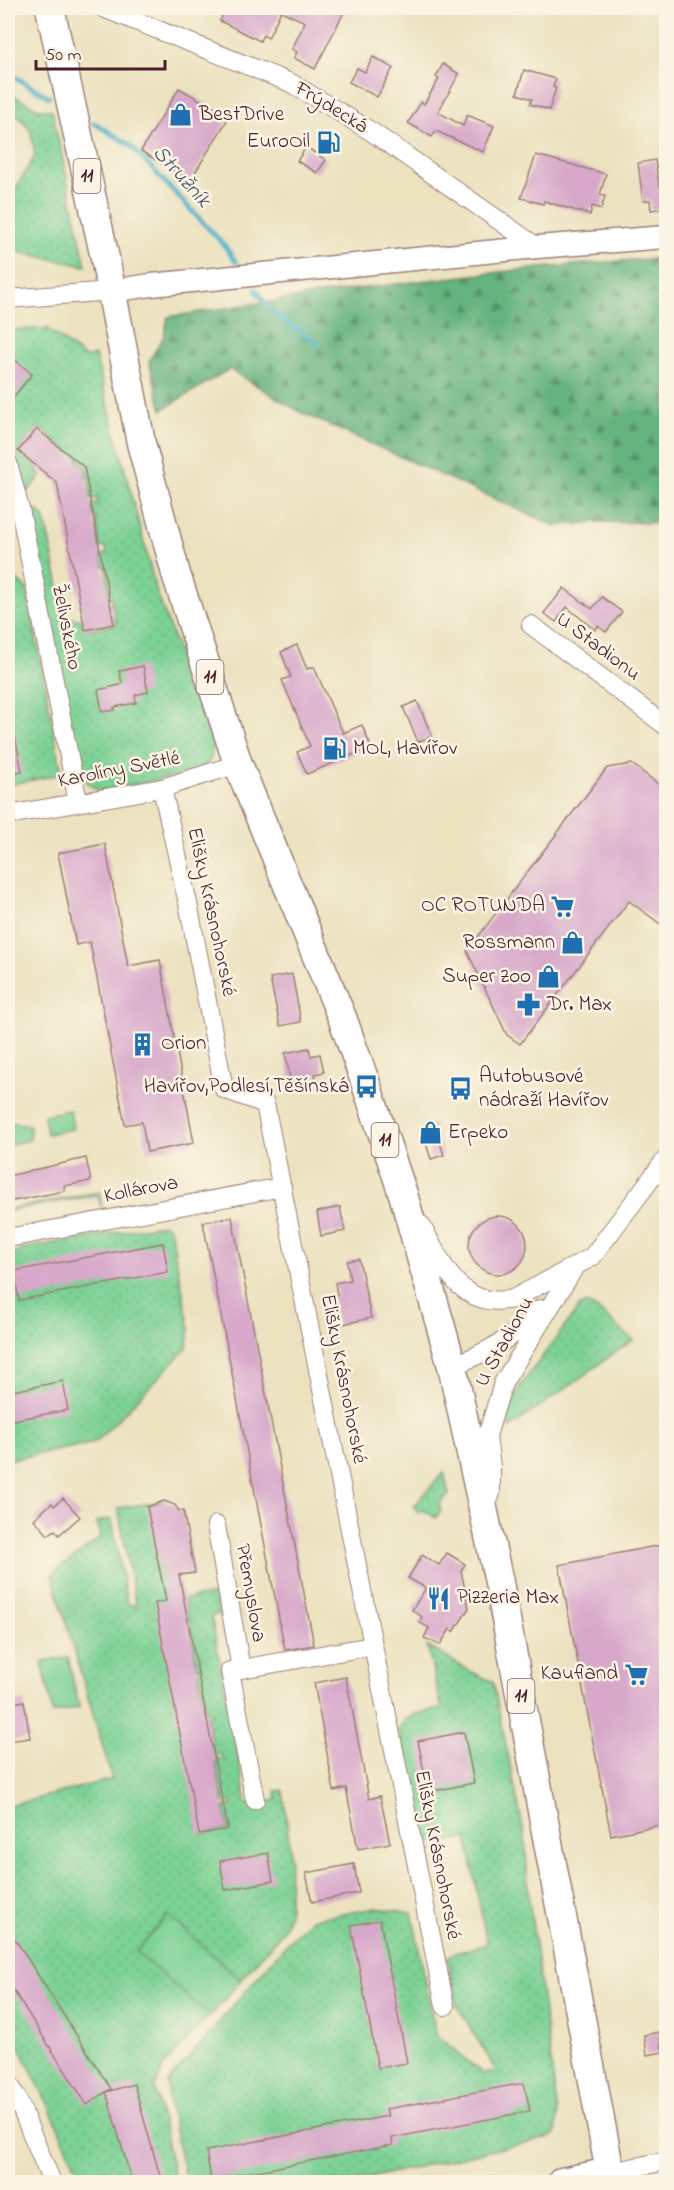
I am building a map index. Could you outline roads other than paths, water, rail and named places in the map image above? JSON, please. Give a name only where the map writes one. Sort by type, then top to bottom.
[{"type":"main road","name":"11","points":[[50,8],[141,443],[176,574],[238,764],[343,1020],[403,1194],[452,1366],[499,1582],[611,2177]]},
{"type":"main road","points":[[562,2182],[611,2177]]},
{"type":"street","name":"Frýdecká","points":[[103,8],[291,83],[372,132],[537,248]]},
{"type":"street","points":[[8,299],[666,237]]},
{"type":"street","name":"Želivského","points":[[8,463],[20,509],[78,802]]},
{"type":"street","name":"U Stadionu","points":[[531,625],[666,726]]},
{"type":"street","name":"Karolíny Světlé","points":[[8,815],[162,788],[238,764]]},
{"type":"street","name":"Elišky Krásnohorské","points":[[162,788],[189,908],[224,1089],[265,1104],[445,2006]]},
{"type":"street","name":"U Stadionu","points":[[403,1194],[453,1280],[470,1294],[491,1301],[513,1299],[574,1269],[592,1257],[666,1159]]},
{"type":"street","name":"Kollárova","points":[[8,1238],[282,1186]]},
{"type":"street","name":"U Stadionu","points":[[452,1366],[493,1348],[512,1336],[531,1319],[574,1269]]},
{"type":"street","name":"U Stadionu","points":[[484,1513],[491,1493],[491,1467],[487,1436],[497,1398],[503,1383],[574,1269]]},
{"type":"street","name":"Přemyslova","points":[[216,1525],[241,1669]]},
{"type":"street","name":"Přemyslova","points":[[255,1800],[230,1671],[372,1646]]},
{"type":"street","points":[[8,2082],[52,2182]]},
{"type":"street","points":[[611,2177],[666,2162]]},
{"type":"waterway","name":"Stružník","points":[[8,73],[49,97]]},
{"type":"waterway","name":"Stružník","points":[[94,123],[130,145],[224,245],[236,262]]},
{"type":"waterway","name":"Stružník","points":[[256,290],[271,311],[318,344]]},
{"type":"place","name":"BestDrive","points":[[181,115]]},
{"type":"place","name":"EuroOil","points":[[328,142]]},
{"type":"place","name":"MOL, Havířov","points":[[335,749]]},
{"type":"place","name":"OC ROTUNDA","points":[[563,906]]},
{"type":"place","name":"Rossmann","points":[[573,943]]},
{"type":"place","name":"Super zoo","points":[[549,977]]},
{"type":"place","name":"Dr. Max","points":[[529,1005]]},
{"type":"place","name":"Orion","points":[[143,1044]]},
{"type":"place","name":"Havířov,Podlesí,Těšínská","points":[[367,1087]]},
{"type":"place","name":"Autobusové nádraží Havířov","points":[[461,1089]]},
{"type":"place","name":"Erpeko","points":[[430,1133]]},
{"type":"place","name":"Pizzeria Max","points":[[439,1598]]},
{"type":"place","name":"Kaufland","points":[[636,1674]]}]
